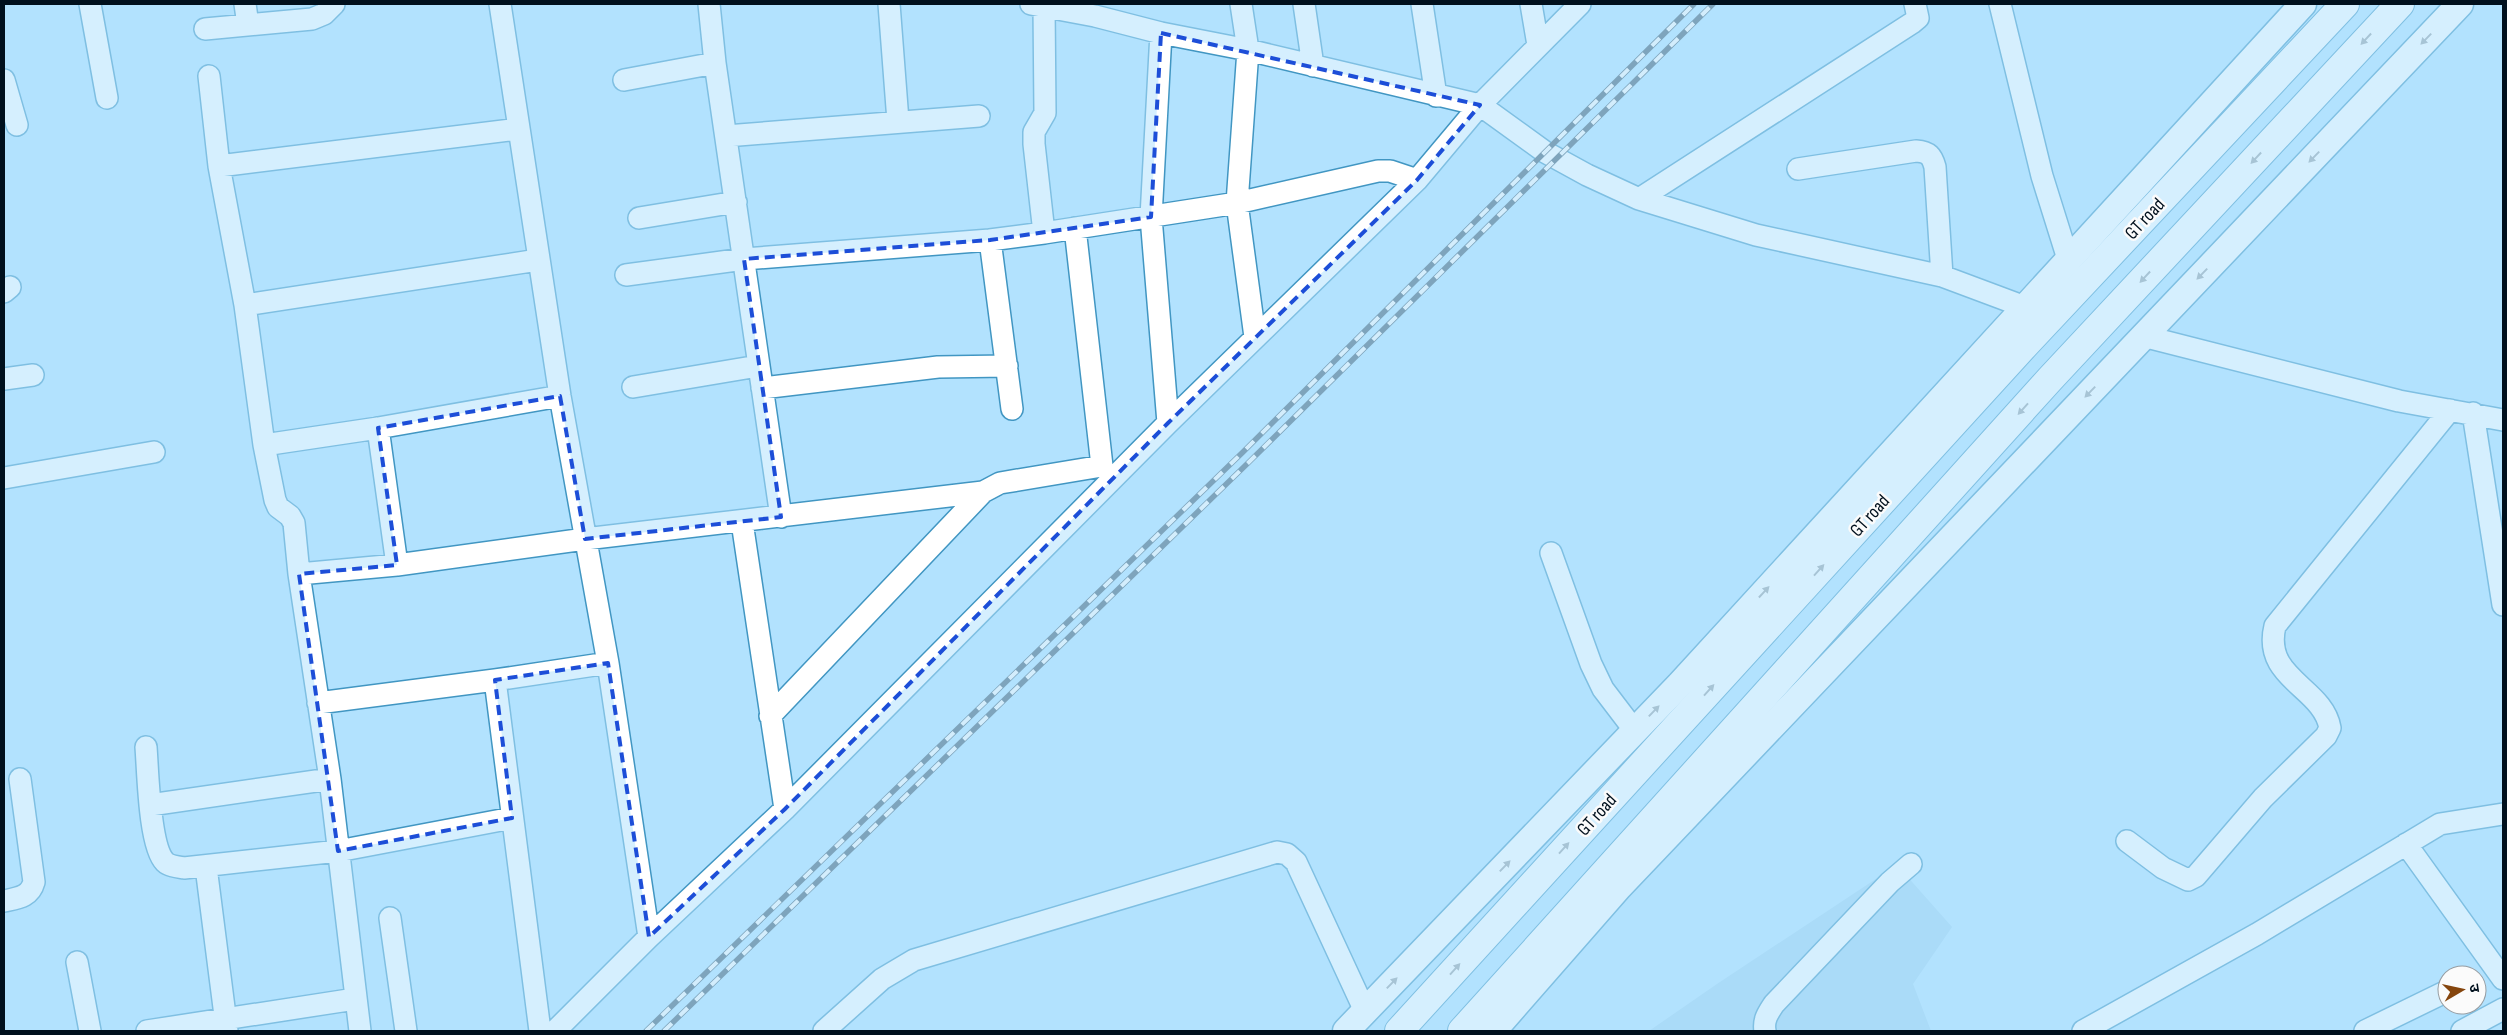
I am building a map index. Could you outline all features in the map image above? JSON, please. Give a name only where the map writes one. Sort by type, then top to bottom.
[{"type":"highway","name":"GT road","points":[[1399,1031],[2017,353],[2345,4]]},
{"type":"highway","points":[[1462,1031],[2050,379],[2400,4]]},
{"type":"main road","points":[[1493,1031],[1619,887],[2460,4]]},
{"type":"main road","points":[[1346,1031],[1635,731],[2300,5]]},
{"type":"street","points":[[90,4],[107,98]]},
{"type":"street","points":[[245,4],[248,25]]},
{"type":"street","points":[[205,29],[312,19],[324,14],[334,4]]},
{"type":"street","points":[[500,4],[538,260],[560,396],[608,663],[649,937]]},
{"type":"street","points":[[709,4],[715,63],[758,366],[782,518]]},
{"type":"street","points":[[888,4],[898,121]]},
{"type":"street","points":[[1241,4],[1248,50],[1237,203],[1255,337]]},
{"type":"street","points":[[1304,4],[1313,66]]},
{"type":"street","points":[[1422,4],[1436,96]]},
{"type":"street","points":[[1531,4],[1538,45]]},
{"type":"street","points":[[554,1031],[649,937],[785,810],[1168,423],[1417,180],[1480,105],[1580,4]]},
{"type":"street","points":[[1639,198],[1912,23],[1918,18],[1915,4]]},
{"type":"street","points":[[2000,4],[2042,176],[2068,259]]},
{"type":"street","points":[[1044,233],[1034,144],[1034,132],[1045,113],[1038,5],[1095,10],[1161,33],[1248,50],[1480,105],[1545,152],[1586,175],[1639,198],[1756,235],[1942,276],[2025,307]]},
{"type":"street","points":[[1161,33],[1151,217],[1168,423]]},
{"type":"street","points":[[624,80],[715,63]]},
{"type":"street","points":[[209,76],[219,166],[244,305],[264,445],[275,500],[278,507],[290,516],[294,523],[299,574],[330,778],[360,1031]]},
{"type":"street","points":[[4,80],[17,125]]},
{"type":"street","points":[[726,136],[979,116]]},
{"type":"street","points":[[219,166],[518,129]]},
{"type":"street","points":[[1798,169],[1916,151],[1926,152],[1932,157],[1935,168],[1942,276]]},
{"type":"street","points":[[626,275],[744,260],[990,240],[1044,233],[1237,203],[1378,171],[1390,171],[1417,180]]},
{"type":"street","points":[[639,218],[736,202]]},
{"type":"street","points":[[770,716],[984,492],[1000,483],[1102,466],[1075,228]]},
{"type":"street","points":[[990,240],[1012,408]]},
{"type":"street","points":[[244,305],[538,260]]},
{"type":"street","points":[[2143,336],[2399,401],[2503,420]]},
{"type":"street","points":[[633,386],[758,366]]},
{"type":"street","points":[[762,388],[938,367],[1007,366]]},
{"type":"street","points":[[4,379],[33,375]]},
{"type":"street","points":[[264,445],[378,428],[560,396]]},
{"type":"street","points":[[2127,841],[2163,868],[2188,880],[2196,876],[2264,798],[2326,736],[2330,728],[2324,712],[2276,658],[2273,635],[2275,626],[2450,410]]},
{"type":"street","points":[[2473,413],[2503,605]]},
{"type":"street","points":[[378,428],[397,565]]},
{"type":"street","points":[[4,478],[154,452]]},
{"type":"street","points":[[299,574],[397,565],[585,539],[782,518],[984,492]]},
{"type":"street","points":[[742,522],[785,810]]},
{"type":"street","points":[[1551,553],[1591,664],[1603,688],[1635,731]]},
{"type":"street","points":[[318,703],[608,663]]},
{"type":"street","points":[[495,680],[540,1031]]},
{"type":"street","points":[[146,747],[150,805],[160,854],[166,863],[184,868],[338,851],[512,818]]},
{"type":"street","points":[[150,805],[330,778]]},
{"type":"street","points":[[4,901],[27,894],[32,890],[34,882],[20,779]]},
{"type":"street","points":[[2083,1031],[2257,934],[2440,824],[2503,814]]},
{"type":"street","points":[[2406,844],[2492,974]]},
{"type":"street","points":[[824,1031],[882,980],[914,960],[1277,852],[1287,854],[1296,862],[1365,1011]]},
{"type":"street","points":[[1765,1031],[1764,1024],[1767,1013],[1774,1004],[1890,882],[1911,864]]},
{"type":"street","points":[[206,867],[226,1025]]},
{"type":"street","points":[[390,918],[406,1031]]},
{"type":"street","points":[[77,962],[90,1031]]},
{"type":"street","points":[[2365,1031],[2396,1024],[2437,997]]},
{"type":"street","points":[[148,1031],[226,1025],[355,999]]},
{"type":"street","points":[[2462,1031],[2503,1009]]},
{"type":"highlighted area","points":[[1161,33],[1480,105],[1417,180],[1168,423],[785,809],[649,937],[608,663],[495,680],[512,818],[338,851],[299,574],[397,565],[378,428],[560,396],[585,539],[781,517],[744,259],[990,240],[1151,217]]},
{"type":"shaded area","points":[[1897,865],[1952,927],[1913,984],[1931,1031],[1649,1031],[1717,984]]},
{"type":"railway","points":[[646,1031],[1243,452],[1694,4]]},
{"type":"railway","points":[[664,1031],[1249,462],[1713,4]]}]
